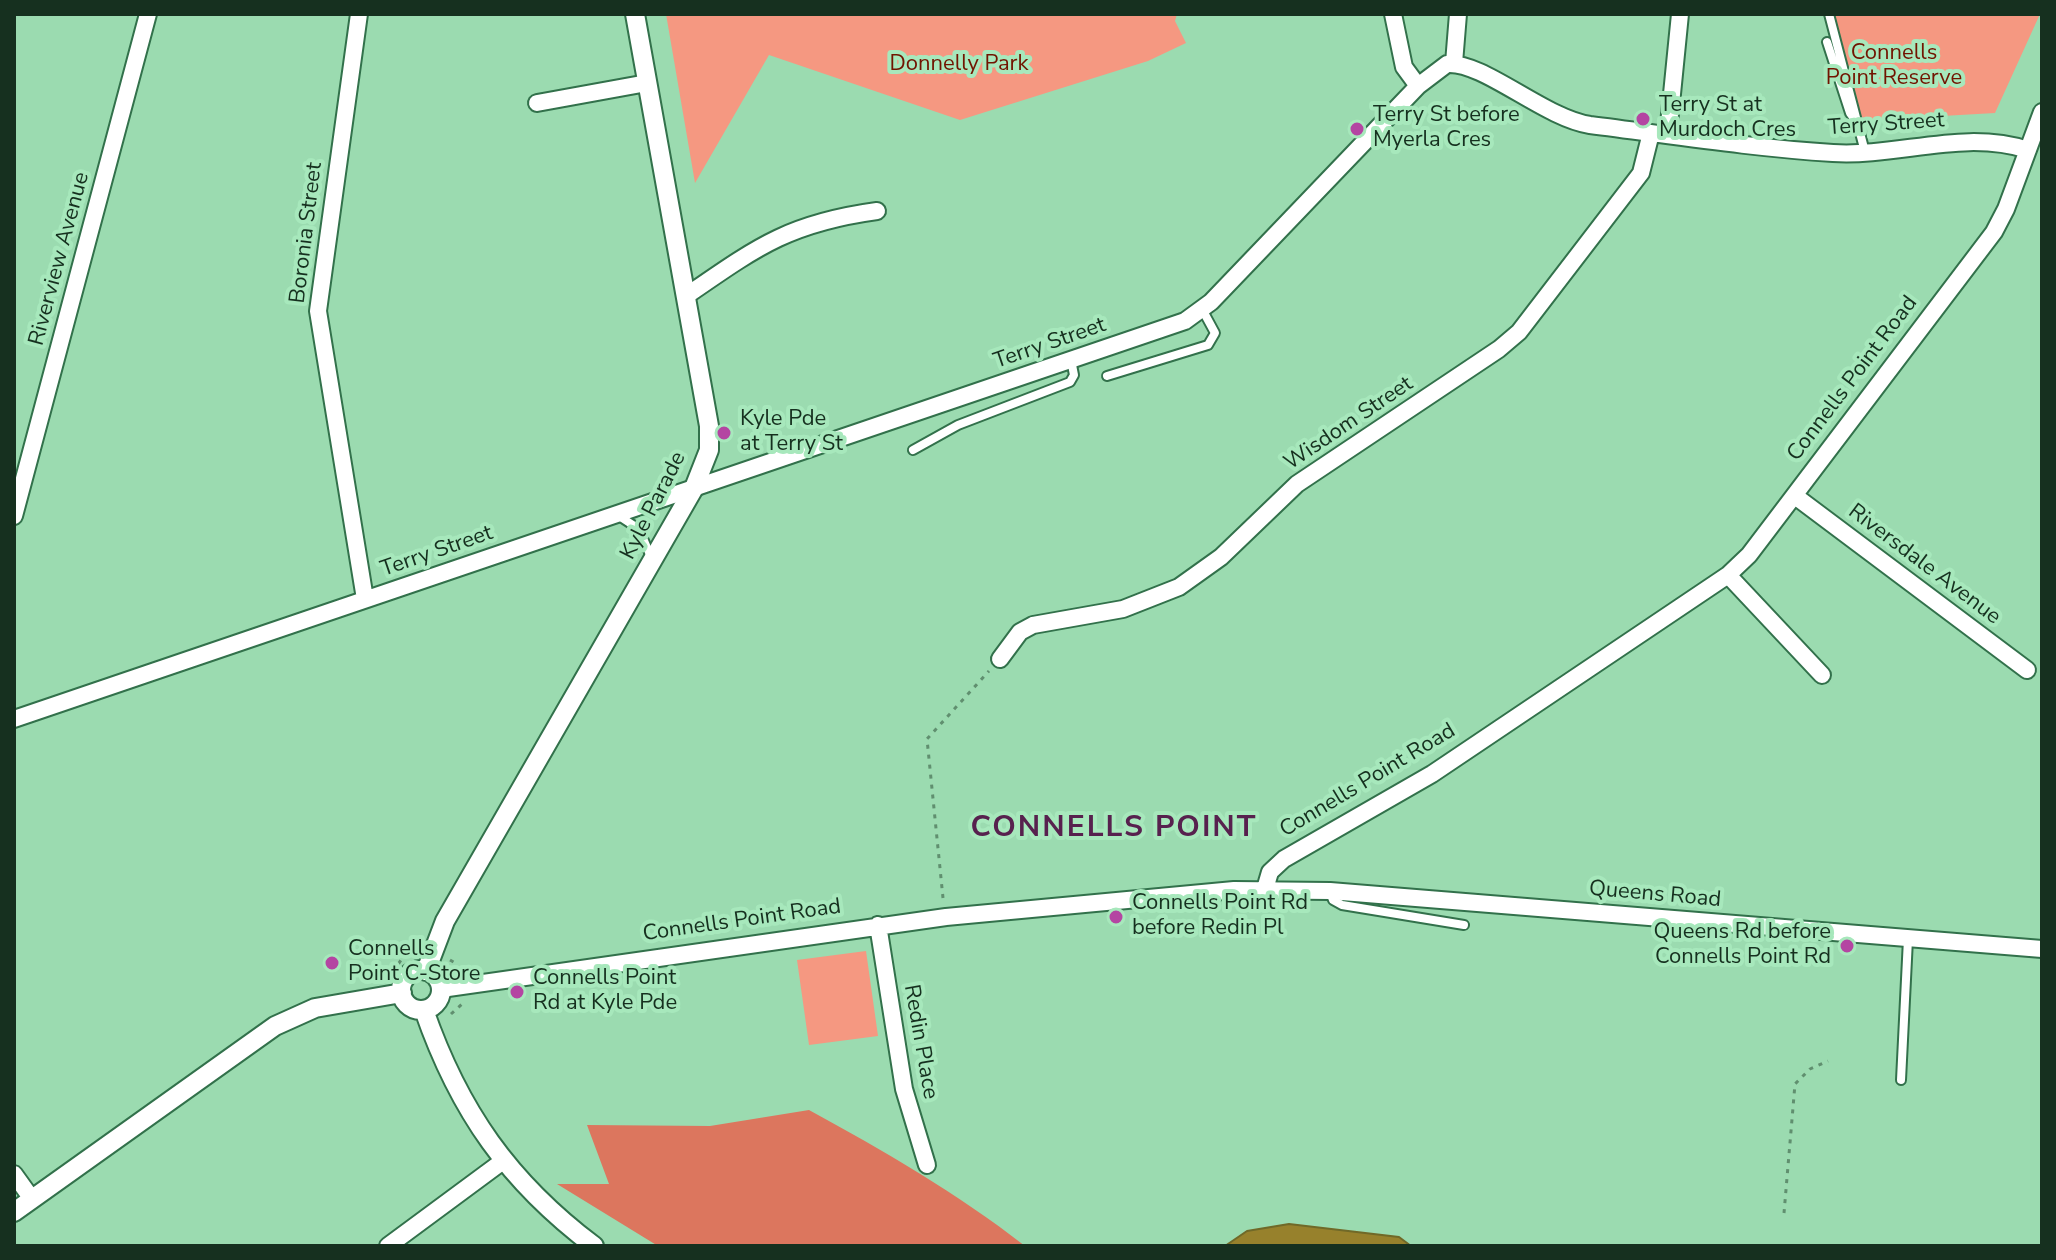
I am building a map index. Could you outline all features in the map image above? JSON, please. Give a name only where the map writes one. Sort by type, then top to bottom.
[{"type":"street","name":"Riverview Avenue","points":[[14,516],[148,14]]},
{"type":"street","name":"Boronia Street","points":[[359,14],[318,311],[365,599]]},
{"type":"street","name":"Kyle Parade","points":[[426,971],[445,921],[694,488],[709,450],[710,438],[686,296],[635,14]]},
{"type":"street","points":[[1393,14],[1401,60],[1418,86]]},
{"type":"street","points":[[1454,63],[1458,14]]},
{"type":"street","name":"Wisdom Street","points":[[1000,659],[1020,632],[1033,625],[1111,612],[1152,600],[1202,572],[1297,484],[1499,349],[1519,332],[1641,173],[1660,134],[1680,14]]},
{"type":"street","name":"Terry Street","points":[[14,719],[1185,321],[1202,309],[1438,67],[1454,63],[1559,118],[1660,134],[1833,153],[1866,153],[1975,140],[2001,141],[2028,150]]},
{"type":"street","points":[[537,103],[647,83]]},
{"type":"street","name":"Connells Point Road","points":[[441,989],[878,925],[1265,889],[1270,872],[1284,859],[1432,774],[1728,575],[1749,555],[1994,232],[2042,112]]},
{"type":"street","points":[[686,296],[788,231],[837,217],[877,211]]},
{"type":"street","name":"Riversdale Avenue","points":[[1795,496],[2027,670]]},
{"type":"street","points":[[1728,575],[1822,675]]},
{"type":"street","name":"Queens Road","points":[[1265,889],[1330,891],[2042,949]]},
{"type":"street","name":"Redin Place","points":[[878,925],[904,1089],[927,1165]]},
{"type":"street","points":[[424,1010],[439,1000],[441,989],[437,977],[426,971],[408,976],[402,993],[407,1004],[424,1010],[474,1118],[528,1191],[594,1246]]},
{"type":"street","points":[[14,1212],[275,1026],[315,1008],[402,993]]},
{"type":"street","points":[[388,1246],[503,1161]]},
{"type":"street","points":[[14,1174],[32,1199]]},
{"type":"lane","points":[[1829,14],[1866,153]]},
{"type":"lane","points":[[1827,42],[1850,113],[1859,125]]},
{"type":"lane","points":[[1107,376],[1208,345],[1215,333],[1202,309]]},
{"type":"lane","points":[[913,450],[958,425],[1070,382],[1074,375],[1071,360]]},
{"type":"lane","points":[[616,514],[644,534],[652,562]]},
{"type":"lane","points":[[1330,891],[1333,900],[1342,905],[1464,925]]},
{"type":"lane","points":[[1901,1080],[1908,939]]},
{"type":"path","points":[[943,898],[927,739],[1000,659]]},
{"type":"path","points":[[393,972],[409,948]]},
{"type":"path","points":[[450,960],[457,964]]},
{"type":"path","points":[[451,1014],[462,1004]]},
{"type":"path","points":[[1784,1213],[1795,1084],[1810,1069],[1828,1061]]},
{"type":"green space","name":"Donnelly Park","points":[[666,14],[1177,14],[1175,21],[1186,43],[1148,61],[960,120],[769,55],[695,183]]},
{"type":"green space","name":"Connells Point Reserve","points":[[1824,14],[2040,14],[1995,113],[1854,121]]},
{"type":"green space","points":[[866,951],[878,1036],[809,1045],[797,960]]},
{"type":"shaded area","points":[[809,1110],[920,1174],[1025,1246],[658,1246],[557,1184],[609,1184],[587,1125],[710,1126]]},
{"type":"shaded area","points":[[1289,1224],[1399,1237],[1411,1246],[1225,1246],[1247,1231]]},
{"type":"place","name":"Terry St at Murdoch Cres","points":[[1643,119]]},
{"type":"place","name":"Terry St before Myerla Cres","points":[[1357,129]]},
{"type":"place","name":"Kyle Pde at Terry St","points":[[724,433]]},
{"type":"place","name":"Connells Point Rd before Redin Pl","points":[[1116,917]]},
{"type":"place","name":"Queens Rd before Connells Point Rd","points":[[1847,946]]},
{"type":"place","name":"Connells Point C-Store","points":[[332,963]]},
{"type":"place","name":"Connells Point Rd at Kyle Pde","points":[[517,992]]},
{"type":"district","name":"CONNELLS POINT","points":[[1114,829]]}]
